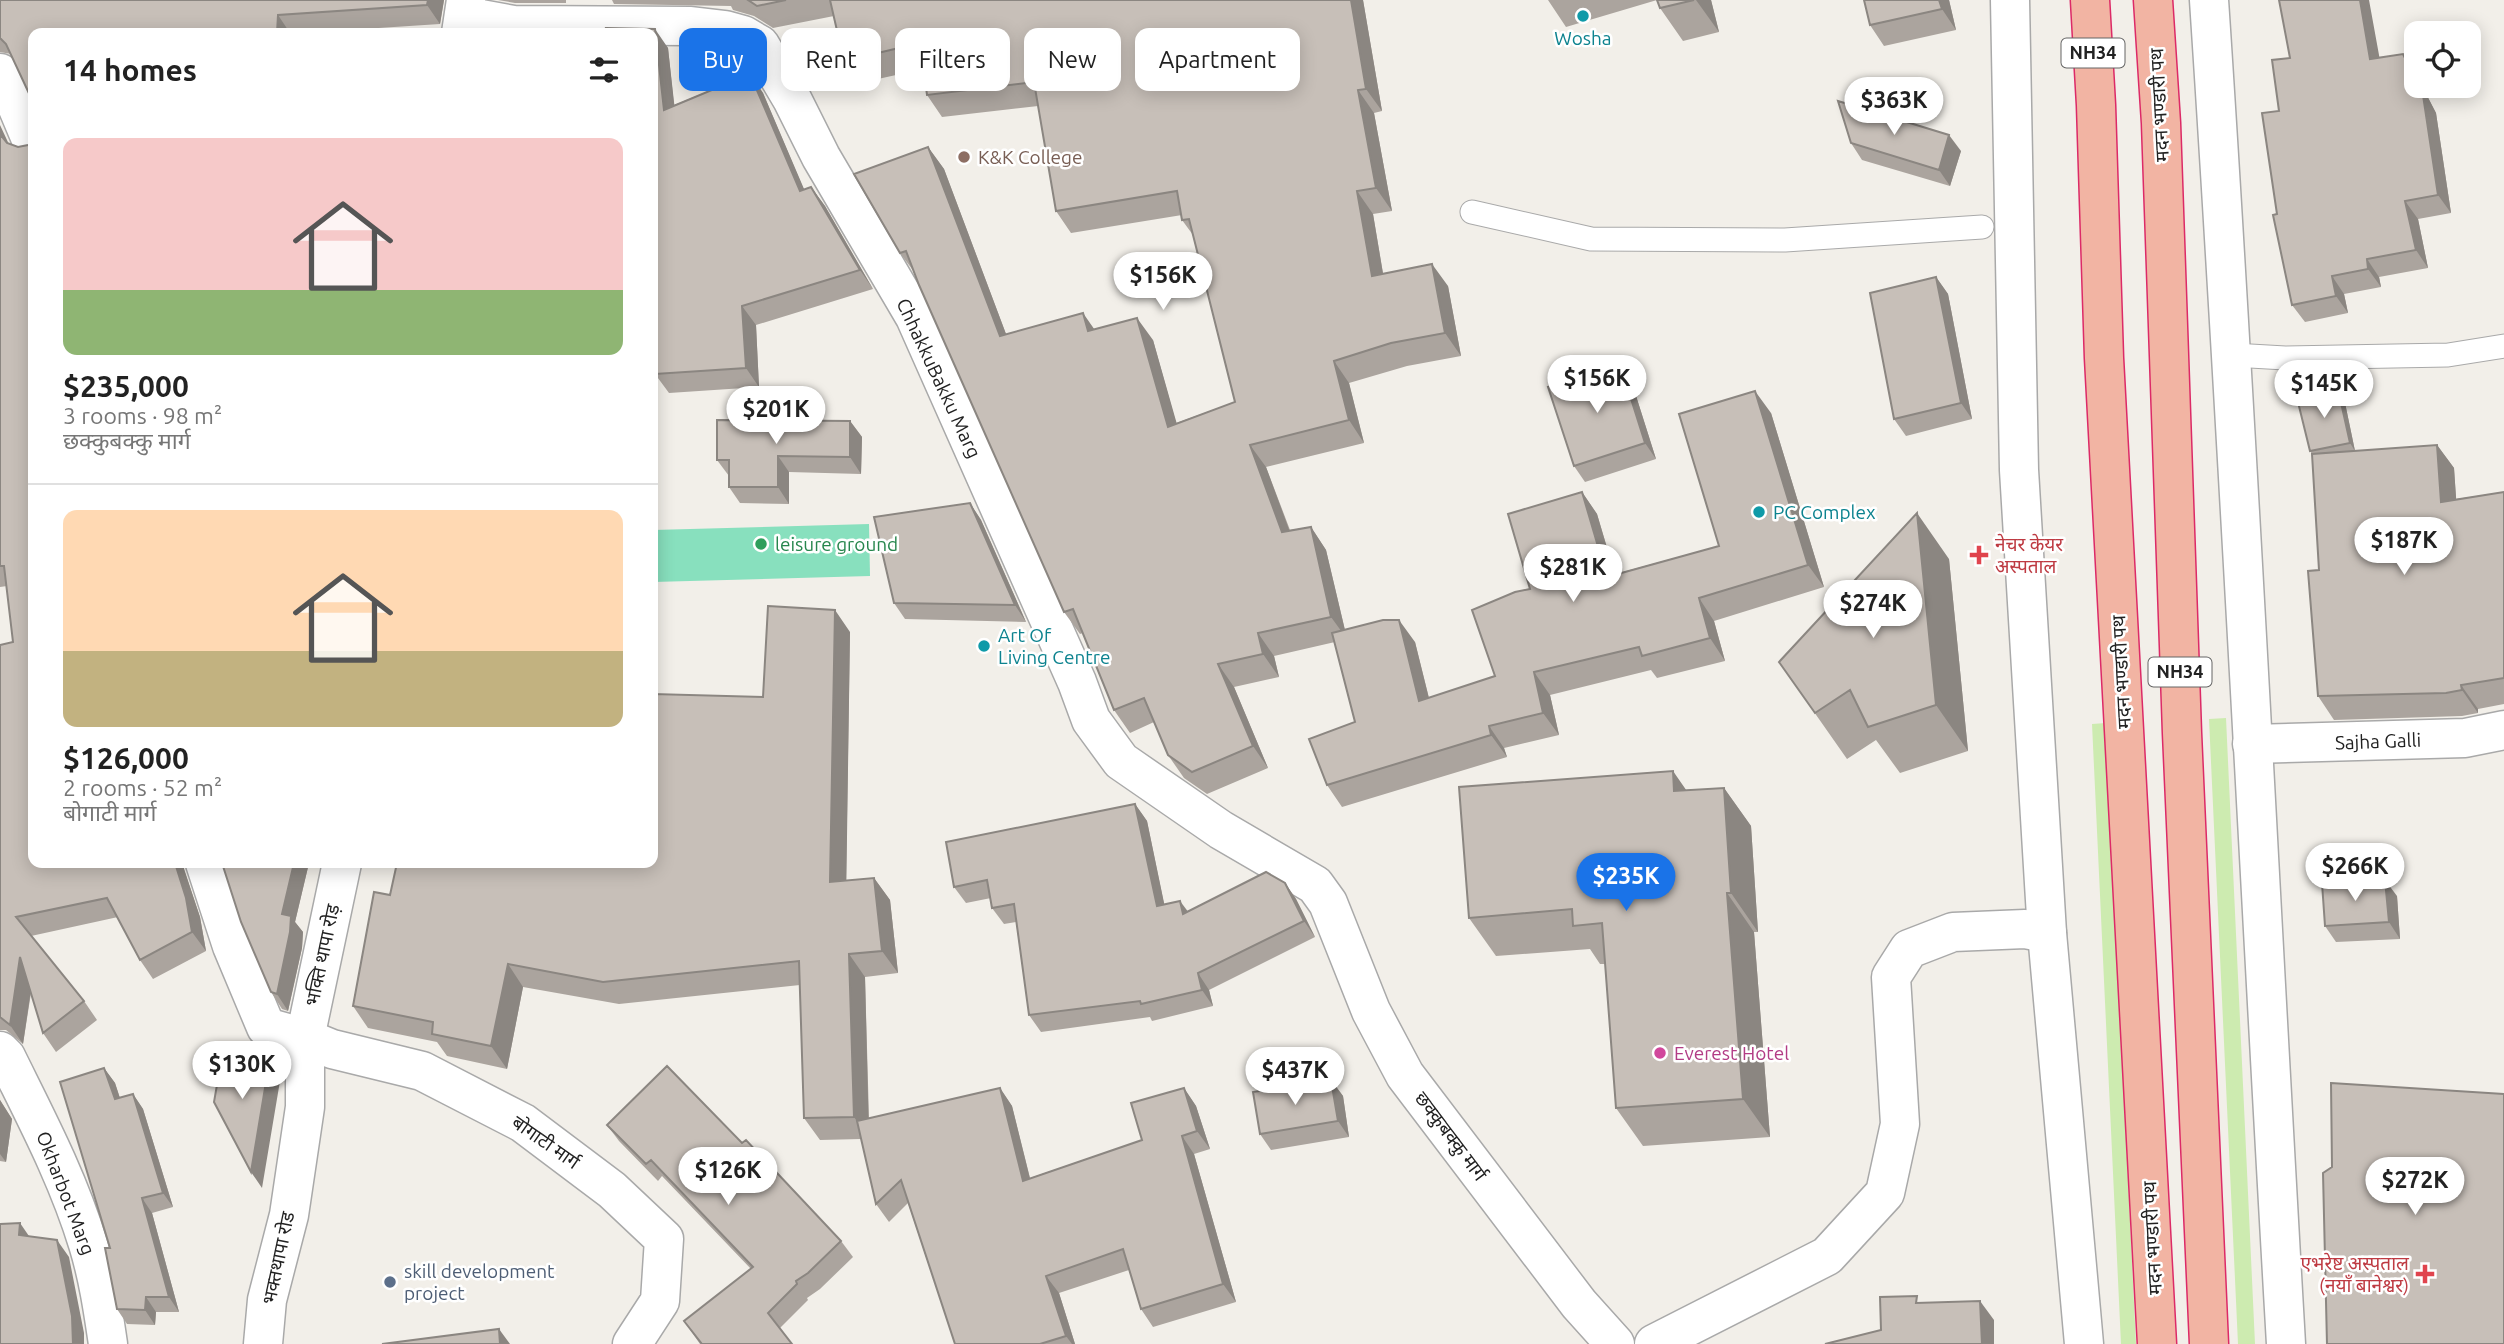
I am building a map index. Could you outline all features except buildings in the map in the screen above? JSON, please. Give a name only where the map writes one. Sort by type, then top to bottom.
[{"type":"highway","name":"मदन भण्डारी पथ","points":[[2090,0],[2104,358],[2157,1344]]},
{"type":"highway","name":"मदन भण्डारी पथ","points":[[2153,0],[2161,123],[2182,733],[2209,1344]]},
{"type":"street","points":[[2010,0],[2019,470],[2047,933],[2084,1344]]},
{"type":"street","points":[[2209,0],[2233,355],[2286,1344]]},
{"type":"street","name":"ChhakkuBakku Marg","points":[[464,16],[513,24],[691,26],[725,30],[760,45],[792,99],[821,157],[915,317],[1077,682],[1091,720],[1121,761],[1221,830],[1315,885],[1328,903]]},
{"type":"street","points":[[0,73],[28,132]]},
{"type":"street","name":"Sajha Galli","points":[[2252,744],[2465,738],[2504,730]]},
{"type":"street","points":[[207,868],[232,946],[263,1022],[269,1029],[304,1038]]},
{"type":"street","name":"भक्ति थापा रोड़","points":[[295,1172],[305,1107],[304,1038],[341,868]]},
{"type":"street","name":"छक्कुबक्कु मार्ग","points":[[1328,903],[1371,1011],[1405,1075],[1579,1304],[1615,1344]]},
{"type":"street","points":[[1654,1344],[1827,1256],[1885,1193],[1900,1124],[1891,977],[1909,949],[1953,932],[2025,929],[2047,933]]},
{"type":"street","name":"बोगाटी मार्ग","points":[[304,1038],[332,1049],[422,1071],[523,1123],[612,1190],[664,1239],[660,1301],[632,1344]]},
{"type":"street","name":"Okharbot Marg","points":[[0,1051],[6,1056],[54,1154],[88,1244],[100,1293],[107,1344]]},
{"type":"street","name":"भक्तथापा रोड","points":[[263,1344],[267,1300],[289,1215],[295,1172]]},
{"type":"lane","points":[[1472,212],[1591,239],[1785,240],[1982,227]]},
{"type":"lane","points":[[2233,355],[2285,358],[2448,355],[2504,346]]},
{"type":"green space","name":"leisure ground","points":[[869,524],[870,576],[658,582],[658,530]]},
{"type":"green space","points":[[2226,718],[2255,1344],[2238,1344],[2209,719]]},
{"type":"green space","points":[[2106,723],[2136,1344],[2121,1344],[2092,724]]},
{"type":"place","name":"Wosha","points":[[1583,16]]},
{"type":"place","name":"K&K College","points":[[964,157]]},
{"type":"place","name":"PC Complex","points":[[1759,512]]},
{"type":"place","name":"leisure ground","points":[[761,544]]},
{"type":"place","name":"नेचर केयर अस्पताल","points":[[1979,555]]},
{"type":"place","name":"Art Of Living Centre","points":[[984,646]]},
{"type":"place","name":"Everest Hotel","points":[[1660,1053]]},
{"type":"place","name":"एभरेष्ट अस्पताल (नयाँ बानेश्वर)","points":[[2425,1274]]},
{"type":"place","name":"skill development project","points":[[390,1282]]}]
